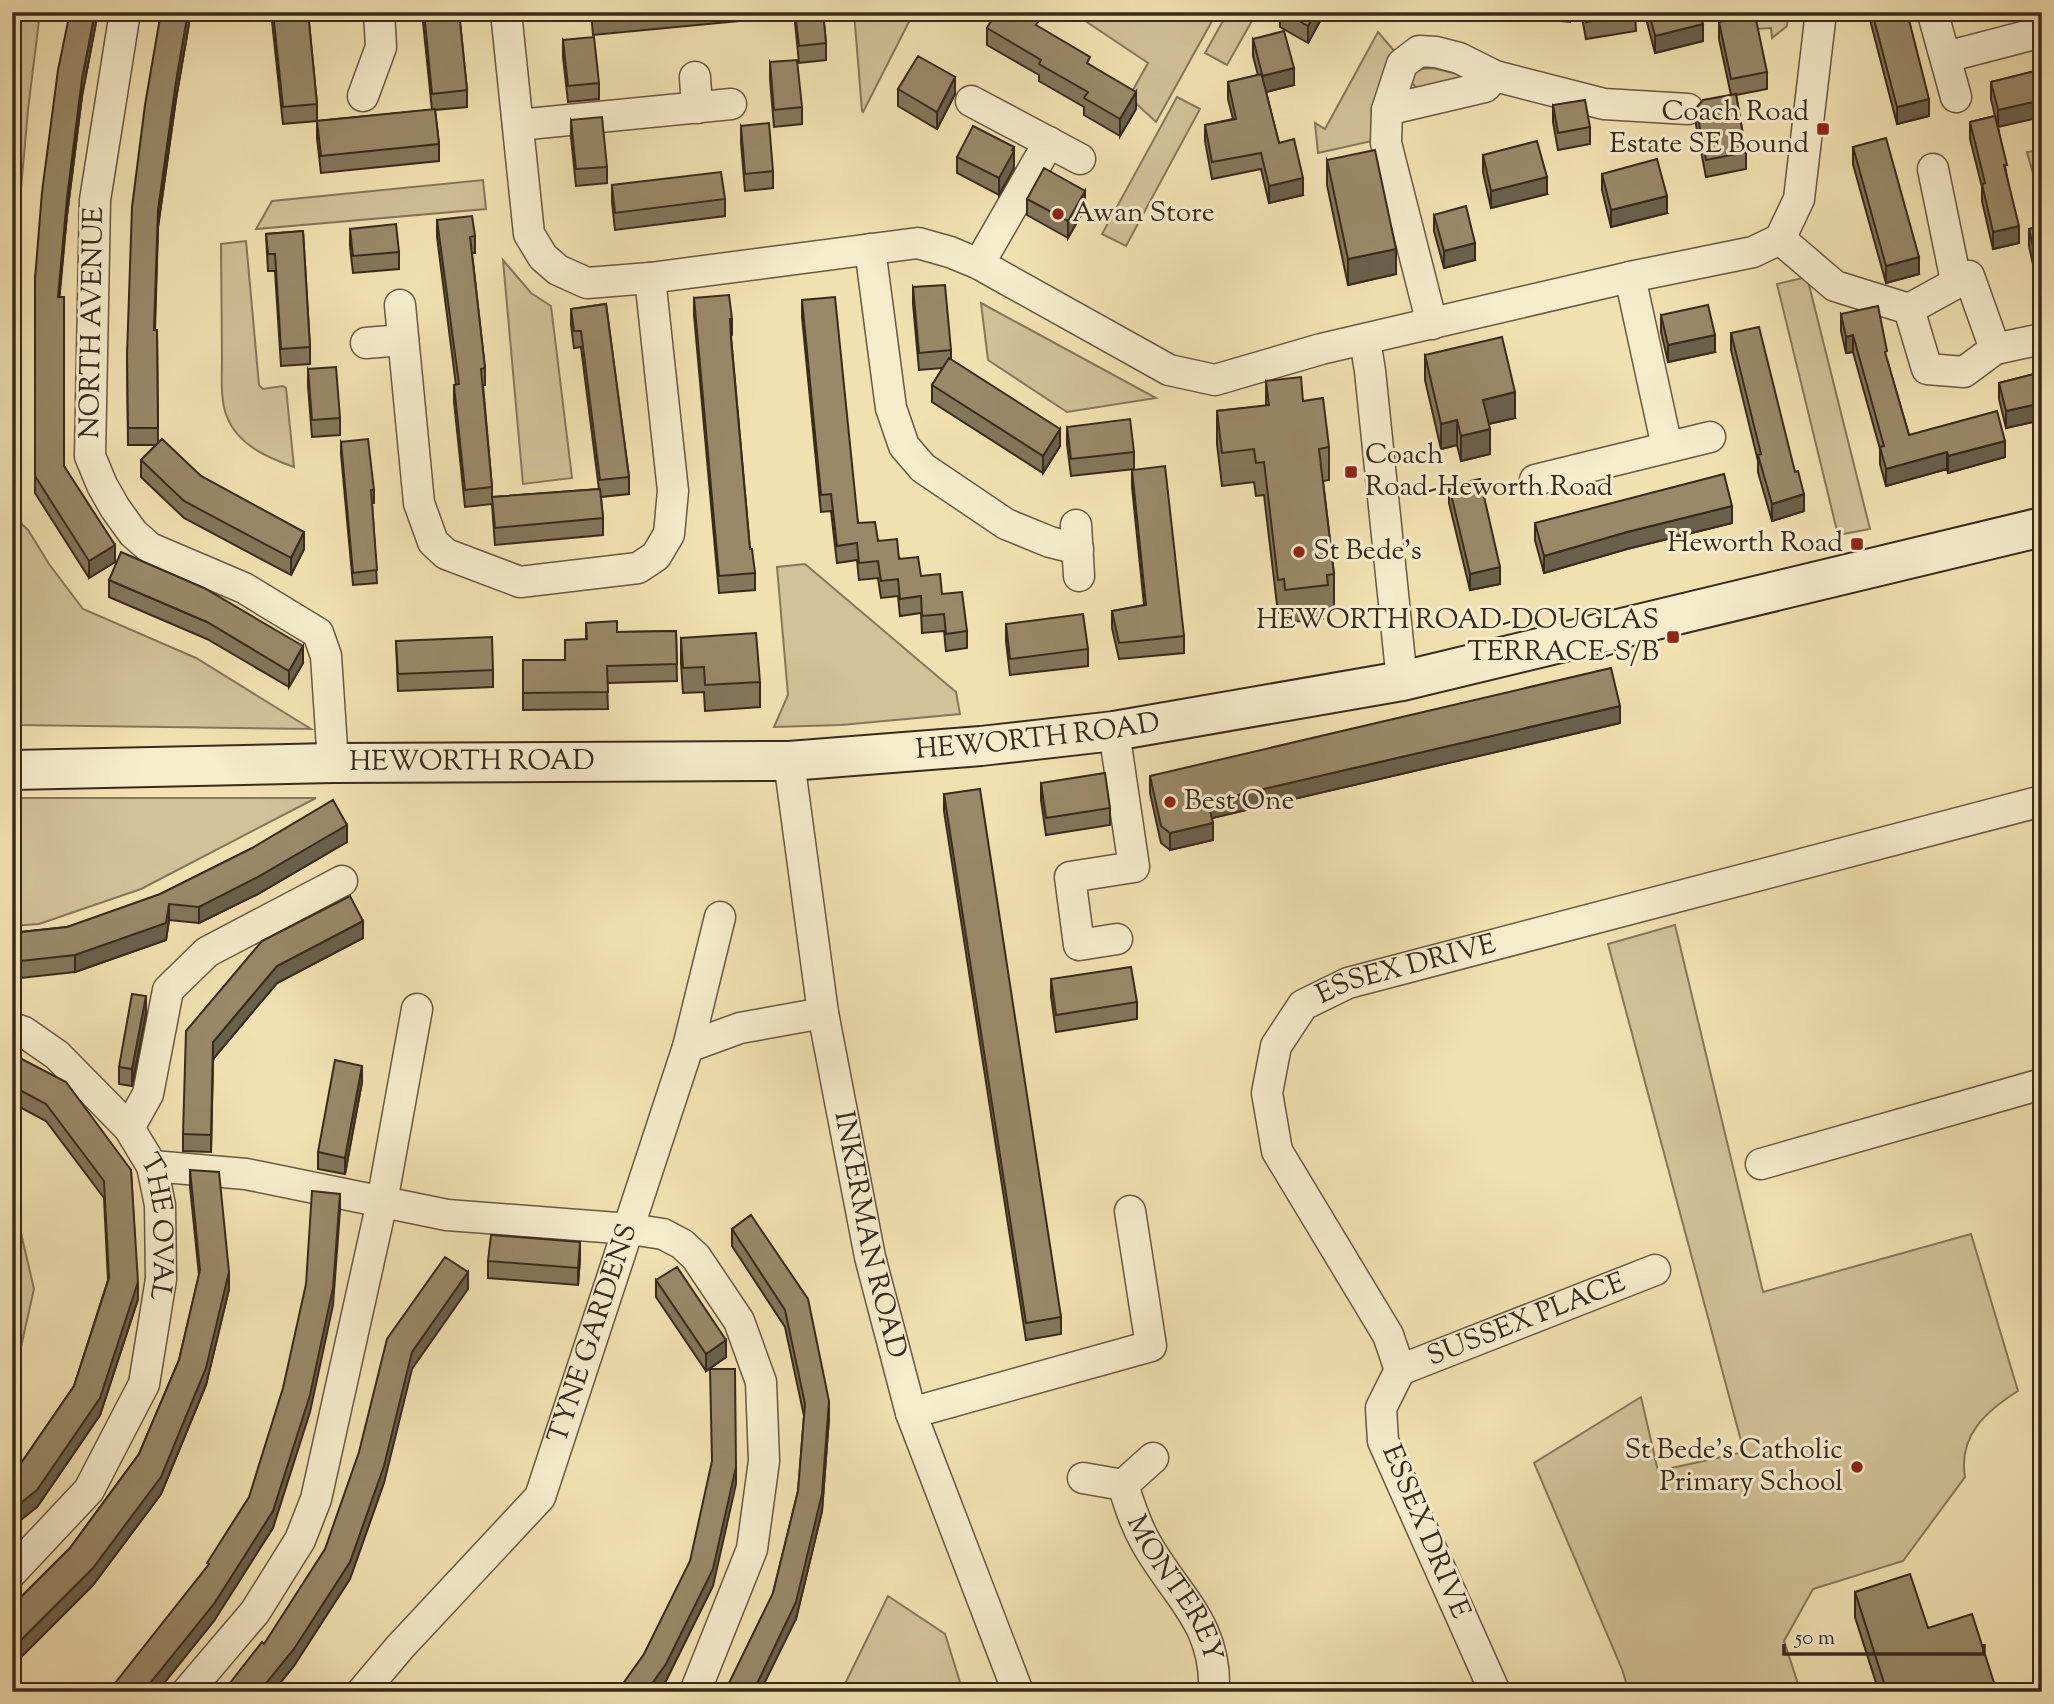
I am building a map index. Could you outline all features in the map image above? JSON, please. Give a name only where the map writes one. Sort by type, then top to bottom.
[{"type":"street","name":"NORTH AVENUE","points":[[125,12],[95,200],[90,456],[115,508],[133,533],[150,548],[244,588],[318,634],[326,656],[333,763]]},
{"type":"street","points":[[363,96],[381,47],[379,12]]},
{"type":"street","points":[[506,12],[529,234],[543,257],[558,270],[587,283],[650,278],[918,243],[979,264],[1169,370],[1215,380],[1321,349],[1630,277],[1753,252],[1780,239],[1799,199],[1821,12]]},
{"type":"street","points":[[1933,14],[1956,97]]},
{"type":"street","points":[[1946,57],[2042,32]]},
{"type":"street","points":[[1432,324],[1386,143],[1387,110],[1402,64],[1419,51],[1436,52],[1459,58],[1494,76],[1604,104],[1688,109]]},
{"type":"street","points":[[1387,110],[1485,88],[1494,76]]},
{"type":"street","points":[[695,77],[697,107]]},
{"type":"street","points":[[971,101],[1013,108],[1049,142],[1080,159]]},
{"type":"street","points":[[517,125],[731,104]]},
{"type":"street","points":[[979,264],[1049,142]]},
{"type":"street","points":[[1933,169],[1956,281]]},
{"type":"street","points":[[1780,239],[1835,286],[1909,309],[1969,276],[1994,349]]},
{"type":"street","points":[[870,249],[891,408],[904,446],[923,468],[1006,524],[1078,550]]},
{"type":"street","points":[[1630,277],[1667,447]]},
{"type":"street","points":[[400,305],[419,503],[433,542],[446,554],[520,582],[638,568],[656,556],[669,534],[673,491],[650,278]]},
{"type":"street","points":[[1909,309],[1927,369],[1964,372],[1994,349],[2042,339]]},
{"type":"street","points":[[366,343],[402,340]]},
{"type":"street","points":[[1365,340],[1402,681]]},
{"type":"street","points":[[1555,483],[1667,447],[1710,437]]},
{"type":"street","name":"HEWORTH ROAD","points":[[12,770],[333,763],[789,761],[981,746],[1114,731],[1402,681],[2042,527]]},
{"type":"street","points":[[1114,731],[1134,867],[1070,877],[1079,945],[1117,939]]},
{"type":"street","name":"INKERMAN ROAD","points":[[789,761],[823,1013],[870,1257],[911,1413],[1018,1692]]},
{"type":"street","name":"ESSEX DRIVE","points":[[1494,1692],[1383,1441],[1381,1408],[1400,1370],[1388,1335],[1277,1151],[1267,1093],[1276,1046],[1303,1005],[1348,983],[2042,802]]},
{"type":"street","points":[[129,1128],[148,1094],[168,990],[207,952],[342,881]]},
{"type":"street","name":"TYNE GARDENS","points":[[362,1692],[400,1647],[540,1497],[688,1048],[720,917]]},
{"type":"street","points":[[187,1692],[255,1612],[300,1540],[316,1499],[382,1202],[416,1009]]},
{"type":"street","points":[[688,1048],[740,1028],[823,1013]]},
{"type":"street","name":"THE OVAL","points":[[12,1028],[24,1032],[57,1055],[129,1128],[152,1166],[160,1205],[161,1279],[144,1384],[89,1490],[12,1572]]},
{"type":"street","points":[[1760,1164],[2042,1084]]},
{"type":"street","points":[[152,1166],[246,1174],[447,1215],[663,1234],[682,1244],[696,1257],[739,1321],[761,1382],[764,1461],[752,1549],[695,1692]]},
{"type":"street","points":[[911,1413],[1151,1346],[1130,1211]]},
{"type":"street","name":"SUSSEX PLACE","points":[[1400,1370],[1655,1270]]},
{"type":"street","name":"MONTEREY","points":[[1123,1485],[1153,1458]]},
{"type":"street","name":"MONTEREY","points":[[1083,1478],[1123,1485]]},
{"type":"street","name":"MONTEREY","points":[[1123,1485],[1146,1543],[1206,1633],[1215,1668],[1214,1692]]},
{"type":"shaded area","points":[[12,12],[40,12],[28,110],[12,290]]},
{"type":"shaded area","points":[[854,12],[914,12],[863,112],[862,111]]},
{"type":"shaded area","points":[[1072,12],[1198,12],[1212,21],[1156,122],[1129,97],[1148,63]]},
{"type":"shaded area","points":[[1228,12],[1257,12],[1227,65],[1205,53]]},
{"type":"shaded area","points":[[1724,12],[1788,12],[1787,26],[1772,38],[1771,28],[1722,31]]},
{"type":"shaded area","points":[[1378,32],[1396,53],[1372,141],[1318,153],[1315,123],[1325,129]]},
{"type":"shaded area","points":[[1433,68],[1461,75],[1460,80],[1418,90],[1412,83],[1412,75],[1422,69]]},
{"type":"shaded area","points":[[1177,97],[1200,109],[1126,246],[1102,234]]},
{"type":"shaded area","points":[[2042,150],[2042,205],[2027,152]]},
{"type":"shaded area","points":[[483,180],[486,209],[256,229],[272,201]]},
{"type":"shaded area","points":[[246,241],[259,385],[263,389],[283,386],[286,388],[294,467],[264,455],[246,443],[232,427],[223,403],[221,244]]},
{"type":"shaded area","points":[[503,260],[531,293],[551,306],[572,478],[523,484]]},
{"type":"shaded area","points":[[1807,277],[1870,529],[1838,535],[1777,284]]},
{"type":"shaded area","points":[[981,303],[1156,398],[1067,412],[988,360]]},
{"type":"shaded area","points":[[12,515],[28,530],[49,564],[83,609],[196,658],[311,729],[17,725],[12,722]]},
{"type":"shaded area","points":[[805,564],[956,692],[960,714],[841,725],[774,727],[788,695],[777,567]]},
{"type":"shaded area","points":[[12,798],[316,798],[141,889],[39,924],[12,926]]},
{"type":"shaded area","name":"St Bede's Catholic Primary School","points":[[1675,925],[1763,1292],[1971,1234],[2018,1391],[1995,1407],[1977,1426],[1966,1449],[1965,1477],[1903,1561],[1813,1589],[1784,1641],[1798,1684],[1775,1692],[1629,1692],[1622,1669],[1534,1463],[1641,1397],[1658,1471],[1744,1452],[1608,944]]},
{"type":"shaded area","points":[[12,1209],[17,1216],[34,1289],[20,1351],[12,1364]]},
{"type":"shaded area","points":[[888,1596],[945,1634],[963,1692],[841,1692]]},
{"type":"building","points":[[70,12],[95,12],[82,79],[58,297],[64,297],[64,466],[115,545],[89,561],[35,476],[35,279],[42,192],[58,70]]},
{"type":"building","points":[[161,12],[188,12],[158,210],[154,330],[157,330],[158,428],[128,428],[127,355],[132,207],[145,105]]},
{"type":"building","points":[[273,12],[308,12],[317,104],[283,107]]},
{"type":"building","points":[[424,12],[459,12],[467,90],[432,94]]},
{"type":"building","points":[[593,12],[653,12],[593,18]]},
{"type":"building","points":[[795,12],[823,12],[826,43],[799,46]]},
{"type":"building","points":[[996,12],[1022,12],[1038,22],[1036,25],[1090,57],[1087,63],[1136,92],[1120,119],[1084,98],[1088,92],[1039,64],[1041,60],[987,28]]},
{"type":"building","points":[[1283,12],[1316,12],[1308,26]]},
{"type":"building","points":[[1584,12],[1635,12],[1636,14],[1586,22]]},
{"type":"building","points":[[1649,12],[1700,12],[1703,24],[1655,36]]},
{"type":"building","points":[[1872,12],[1907,12],[1929,99],[1897,107]]},
{"type":"building","points":[[1755,15],[1767,72],[1731,79],[1719,22]]},
{"type":"building","points":[[1284,31],[1294,68],[1262,76],[1279,143],[1294,139],[1303,178],[1269,186],[1261,153],[1212,162],[1205,125],[1236,119],[1228,82],[1262,74],[1253,39]]},
{"type":"building","points":[[594,37],[599,83],[568,86],[563,40]]},
{"type":"building","points":[[918,56],[955,77],[937,112],[898,89]]},
{"type":"building","points":[[797,60],[802,107],[774,110],[770,62]]},
{"type":"building","points":[[2035,71],[2036,75],[2042,74],[2042,100],[1998,110],[1991,82]]},
{"type":"building","points":[[1736,94],[1746,152],[1706,160],[1696,108],[1703,100]]},
{"type":"building","points":[[1585,100],[1590,127],[1558,133],[1553,105]]},
{"type":"building","points":[[435,109],[439,144],[321,156],[317,121]]},
{"type":"building","points":[[1995,116],[2019,226],[1993,232],[1982,184],[1985,183],[1970,122]]},
{"type":"building","points":[[602,117],[607,167],[576,169],[571,120]]},
{"type":"building","points":[[769,123],[773,171],[745,174],[741,126]]},
{"type":"building","points":[[973,126],[1014,147],[999,178],[957,157]]},
{"type":"building","points":[[1886,138],[1919,257],[1886,266],[1853,147]]},
{"type":"building","points":[[1537,141],[1547,177],[1491,191],[1483,155]]},
{"type":"building","points":[[1375,150],[1396,249],[1348,259],[1327,160]]},
{"type":"building","points":[[1657,159],[1667,196],[1611,210],[1602,174]]},
{"type":"building","points":[[1044,168],[1085,191],[1068,221],[1027,199]]},
{"type":"building","points":[[721,172],[725,199],[615,213],[612,185]]},
{"type":"building","points":[[1466,206],[1475,243],[1444,251],[1434,215]]},
{"type":"building","points":[[472,216],[475,236],[470,237],[485,368],[481,369],[492,487],[465,490],[454,385],[459,384],[437,220]]},
{"type":"building","points":[[396,224],[399,252],[353,256],[350,229]]},
{"type":"building","points":[[2042,226],[2042,260],[2036,261],[2029,229]]},
{"type":"building","points":[[303,231],[310,347],[281,349],[275,254],[268,254],[266,234]]},
{"type":"building","points":[[945,285],[951,350],[919,353],[913,287]]},
{"type":"building","points":[[729,295],[750,549],[755,573],[719,576],[694,298]]},
{"type":"building","points":[[835,297],[858,523],[875,522],[878,541],[897,539],[899,559],[918,557],[921,576],[940,574],[942,594],[962,592],[967,631],[946,634],[944,614],[922,616],[921,596],[900,599],[898,579],[881,581],[878,561],[859,563],[857,543],[837,546],[831,494],[821,495],[802,300]]},
{"type":"building","points":[[606,304],[629,477],[600,480],[581,331],[574,331],[571,309]]},
{"type":"building","points":[[1708,305],[1715,335],[1668,345],[1661,315]]},
{"type":"building","points":[[1878,306],[1887,351],[1885,352],[1909,435],[1997,411],[2005,441],[1948,456],[1947,452],[1886,469],[1880,447],[1884,446],[1853,335],[1846,337],[1841,314]]},
{"type":"building","points":[[1759,327],[1795,472],[1798,471],[1804,494],[1772,504],[1758,455],[1761,454],[1731,333]]},
{"type":"building","points":[[1502,337],[1515,392],[1483,400],[1490,429],[1461,436],[1457,420],[1441,424],[1425,355]]},
{"type":"building","points":[[949,358],[1060,429],[1043,456],[932,385]]},
{"type":"building","points":[[336,367],[340,418],[312,420],[308,369]]},
{"type":"building","points":[[2042,372],[2042,403],[2006,411],[1999,383]]},
{"type":"building","name":"St Bede's","points":[[1301,377],[1303,401],[1323,398],[1329,447],[1319,449],[1334,574],[1327,575],[1328,585],[1285,590],[1284,579],[1278,580],[1264,462],[1256,463],[1254,449],[1222,453],[1217,411],[1269,405],[1266,381]]},
{"type":"building","points":[[1130,419],[1134,452],[1071,459],[1067,427]]},
{"type":"building","points":[[162,439],[201,476],[304,532],[291,558],[184,501],[141,460]]},
{"type":"building","points":[[368,439],[374,490],[371,490],[377,570],[353,573],[341,442]]},
{"type":"building","points":[[1165,466],[1184,636],[1119,643],[1112,611],[1146,605],[1132,470]]},
{"type":"building","points":[[1724,474],[1732,506],[1544,556],[1535,523]]},
{"type":"building","points":[[1480,479],[1500,567],[1470,574],[1449,486]]},
{"type":"building","points":[[600,489],[603,518],[495,528],[492,497]]},
{"type":"building","points":[[121,552],[204,588],[303,646],[289,671],[207,622],[109,580]]},
{"type":"building","points":[[1083,614],[1088,649],[1010,659],[1006,624]]},
{"type":"building","points":[[617,621],[617,632],[676,631],[677,664],[607,666],[608,692],[523,693],[523,660],[565,660],[565,640],[587,639],[586,623]]},
{"type":"building","points":[[756,633],[760,682],[705,685],[704,667],[683,668],[681,638]]},
{"type":"building","points":[[492,637],[493,670],[398,674],[396,641]]},
{"type":"building","points":[[1611,668],[1620,706],[1208,802],[1213,823],[1170,833],[1161,826],[1150,776]]},
{"type":"building","points":[[1105,773],[1110,808],[1046,818],[1041,783]]},
{"type":"building","points":[[980,789],[1061,1317],[1026,1323],[944,794]]},
{"type":"building","points":[[333,800],[347,825],[256,878],[199,907],[169,904],[166,923],[75,955],[12,962],[12,933],[67,927],[160,894],[252,848]]},
{"type":"building","points":[[350,896],[363,921],[277,966],[213,1042],[211,1135],[183,1134],[186,1031],[262,941]]},
{"type":"building","points":[[1131,967],[1137,1002],[1056,1015],[1051,979]]},
{"type":"building","points":[[132,994],[146,996],[132,1069],[119,1067]]},
{"type":"building","points":[[12,1054],[66,1082],[131,1170],[138,1282],[100,1398],[37,1490],[12,1510],[12,1473],[74,1386],[109,1278],[104,1181],[46,1104],[12,1086]]},
{"type":"building","points":[[335,1060],[362,1066],[345,1158],[318,1152]]},
{"type":"building","points":[[190,1170],[219,1172],[229,1272],[206,1368],[161,1477],[93,1568],[12,1649],[12,1606],[70,1548],[139,1454],[179,1360],[200,1270]]},
{"type":"building","points":[[312,1191],[340,1194],[333,1288],[310,1395],[273,1511],[214,1604],[143,1692],[108,1692],[209,1564],[207,1563],[249,1497],[283,1388],[306,1284]]},
{"type":"building","points":[[751,1215],[808,1299],[829,1401],[822,1494],[796,1602],[753,1692],[726,1692],[773,1593],[798,1491],[805,1404],[785,1310],[732,1229]]},
{"type":"building","points":[[491,1235],[580,1242],[578,1268],[488,1261]]},
{"type":"building","points":[[445,1257],[468,1272],[412,1352],[384,1466],[350,1562],[294,1649],[259,1692],[223,1692],[262,1642],[264,1644],[325,1549],[359,1452],[387,1339]]},
{"type":"building","points":[[677,1267],[726,1340],[706,1354],[656,1280]]},
{"type":"building","points":[[710,1369],[735,1369],[736,1467],[713,1569],[666,1664],[646,1692],[617,1692],[644,1654],[690,1561],[712,1461]]},
{"type":"building","points":[[1910,1574],[1928,1628],[1972,1614],[1997,1692],[1887,1692],[1855,1592]]},
{"type":"place","name":"Coach Road Estate SE Bound","points":[[1823,129]]},
{"type":"place","name":"Awan Store","points":[[1058,214]]},
{"type":"place","name":"Coach Road-Heworth Road","points":[[1351,472]]},
{"type":"place","name":"Heworth Road","points":[[1857,544]]},
{"type":"place","name":"St Bede's","points":[[1299,552]]},
{"type":"place","name":"HEWORTH ROAD-DOUGLAS TERRACE-S/B","points":[[1673,637]]},
{"type":"place","name":"Best One","points":[[1170,802]]},
{"type":"place","name":"St Bede's Catholic Primary School","points":[[1857,1467]]}]
